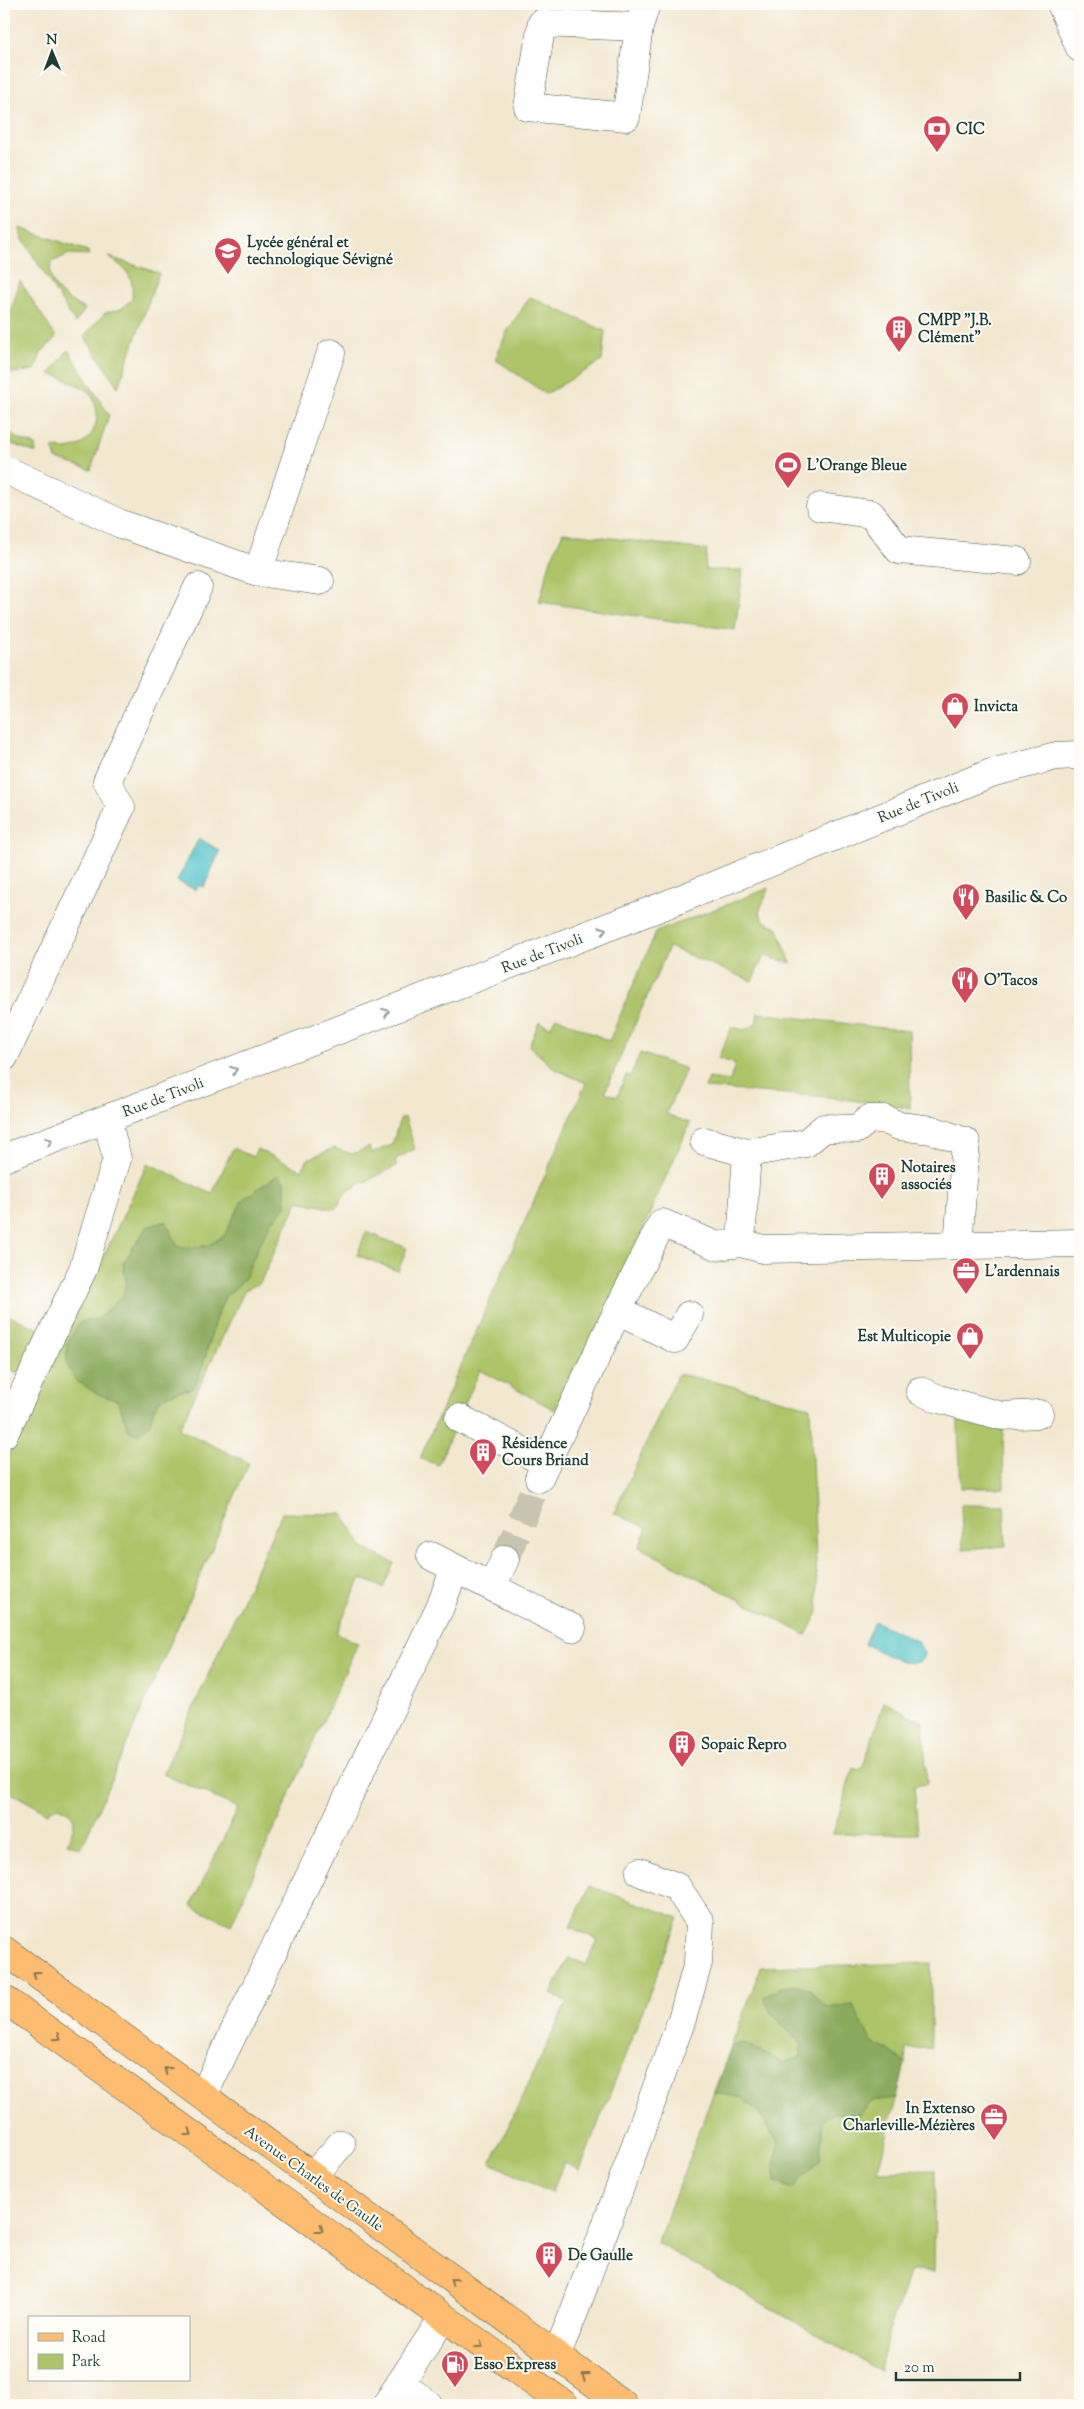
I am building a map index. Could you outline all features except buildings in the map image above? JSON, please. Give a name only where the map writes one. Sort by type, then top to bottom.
[{"type":"main road","name":"Avenue Charles de Gaulle","points":[[4,1950],[624,2405]]},
{"type":"main road","points":[[4,1999],[565,2405]]},
{"type":"street","points":[[1061,4],[1080,48]]},
{"type":"street","points":[[1080,4],[1080,32]]},
{"type":"street","points":[[642,16],[626,117],[528,107],[542,23],[642,16]]},
{"type":"street","points":[[258,572],[331,353]]},
{"type":"street","points":[[4,469],[121,524],[258,572],[320,580]]},
{"type":"street","points":[[820,507],[871,514],[900,550],[1017,561]]},
{"type":"street","points":[[4,1057],[121,807],[107,781],[198,588]]},
{"type":"street","name":"Rue de Tivoli","points":[[4,1158],[663,906],[980,777],[1022,763],[1056,756],[1080,754]]},
{"type":"street","points":[[4,1434],[83,1269],[117,1159],[107,1119]]},
{"type":"street","points":[[704,1141],[747,1152],[806,1143],[824,1128],[857,1128],[869,1119],[884,1119],[899,1126],[932,1130],[966,1142],[961,1183],[958,1245]]},
{"type":"street","points":[[741,1242],[747,1152]]},
{"type":"street","points":[[459,1418],[542,1471],[618,1310],[662,1223],[717,1246],[741,1242],[764,1249],[1080,1243]]},
{"type":"street","points":[[618,1310],[674,1339],[689,1315]]},
{"type":"street","points":[[920,1391],[939,1399],[1002,1416],[1039,1414]]},
{"type":"street","points":[[431,1556],[572,1628]]},
{"type":"street","points":[[492,1587],[505,1559]]},
{"type":"street","points":[[203,2096],[440,1607],[455,1568]]},
{"type":"street","points":[[556,2356],[573,2315],[682,2019],[698,1963],[700,1922],[677,1887],[640,1872]]},
{"type":"street","points":[[312,2177],[342,2144]]},
{"type":"street","points":[[386,2405],[443,2318]]},
{"type":"street","points":[[400,2383],[428,2404]]},
{"type":"green space","points":[[20,228],[88,251],[90,255],[69,254],[52,262],[50,270],[51,278],[59,291],[85,309],[75,323],[21,236]]},
{"type":"green space","points":[[109,257],[159,273],[118,387],[84,336],[105,313],[121,309],[132,299],[132,284],[128,274]]},
{"type":"green space","points":[[20,281],[56,337],[41,353],[35,370],[11,373],[4,380],[4,334]]},
{"type":"green space","points":[[530,297],[605,331],[602,361],[546,394],[495,359],[508,330]]},
{"type":"green space","points":[[68,350],[109,415],[91,470],[56,459],[53,448],[68,449],[80,445],[92,434],[97,419],[95,403],[88,392],[72,382],[50,374]]},
{"type":"green space","points":[[4,426],[16,438],[35,445],[36,453],[4,441]]},
{"type":"green space","points":[[563,532],[707,550],[705,570],[743,570],[735,630],[539,602],[551,559]]},
{"type":"green space","points":[[769,888],[759,912],[764,921],[777,927],[791,963],[764,956],[752,981],[669,947],[605,1092],[617,1097],[626,1075],[630,1077],[640,1053],[686,1069],[666,1114],[690,1123],[596,1334],[555,1410],[480,1370],[438,1465],[420,1458],[586,1083],[555,1069],[529,1046],[539,1022],[550,1027],[556,1017],[609,1041],[656,932]]},
{"type":"green space","points":[[758,1013],[909,1031],[910,1108],[827,1097],[705,1088],[709,1078],[730,1081],[735,1064],[718,1058],[732,1027],[745,1030],[756,1024]]},
{"type":"green space","points":[[405,1117],[415,1149],[396,1159],[396,1166],[349,1190],[335,1209],[298,1201],[260,1283],[245,1290],[179,1429],[249,1463],[81,1849],[67,1843],[74,1826],[73,1818],[70,1814],[59,1807],[50,1810],[48,1813],[4,1789],[4,1465],[148,1163],[212,1194],[233,1148],[253,1157],[257,1149],[302,1170],[308,1159],[334,1148],[352,1154],[369,1147],[371,1153],[392,1145],[400,1119]]},
{"type":"green space","points":[[278,1175],[285,1183],[286,1206],[272,1222],[258,1247],[244,1280],[225,1297],[214,1323],[205,1359],[194,1388],[164,1397],[154,1409],[150,1422],[139,1434],[129,1431],[118,1401],[98,1394],[75,1380],[67,1364],[67,1344],[80,1322],[98,1319],[123,1295],[126,1282],[123,1263],[147,1227],[166,1221],[178,1247],[207,1246],[224,1236],[243,1199]]},
{"type":"green space","points":[[366,1232],[407,1248],[398,1271],[357,1255]]},
{"type":"green space","points":[[4,1313],[39,1329],[21,1374],[4,1367]]},
{"type":"green space","points":[[678,1374],[810,1407],[818,1612],[806,1635],[639,1547],[647,1528],[614,1513]]},
{"type":"green space","points":[[962,1417],[1003,1429],[1004,1488],[961,1488],[958,1421]]},
{"type":"green space","points":[[961,1505],[1004,1505],[1006,1546],[963,1549]]},
{"type":"green space","points":[[282,1513],[343,1514],[363,1548],[394,1563],[383,1588],[361,1578],[336,1633],[358,1643],[231,1925],[191,1906],[238,1808],[163,1774]]},
{"type":"green space","points":[[884,1702],[923,1722],[927,1784],[914,1786],[918,1834],[833,1834],[853,1768],[859,1770],[863,1767]]},
{"type":"green space","points":[[590,1886],[679,1918],[580,2170],[564,2163],[551,2193],[491,2163],[567,2002],[551,1994],[569,1957],[586,1965],[598,1940],[570,1927]]},
{"type":"green space","points":[[931,1963],[931,2048],[906,2049],[905,2063],[878,2171],[935,2170],[934,2272],[910,2271],[889,2331],[880,2371],[657,2243],[761,1967]]},
{"type":"green space","points":[[797,1985],[811,1989],[824,2005],[838,2007],[853,2005],[872,2043],[889,2050],[905,2063],[897,2098],[870,2101],[860,2115],[834,2114],[823,2121],[820,2159],[792,2189],[776,2182],[774,2166],[779,2143],[758,2112],[742,2098],[714,2093],[732,2046],[744,2043],[782,2063],[801,2057],[801,2044],[770,2012],[764,1997],[782,1987]]},
{"type":"water","points":[[199,838],[220,851],[204,887],[199,885],[196,890],[177,881]]},
{"type":"water","points":[[874,1621],[919,1642],[918,1645],[924,1653],[921,1660],[916,1663],[898,1660],[864,1644]]},
{"type":"tunnel","points":[[505,1559],[539,1478]]},
{"type":"place","name":"CIC","points":[[937,153]]},
{"type":"place","name":"Lycée général et technologique Sévigné","points":[[228,275]]},
{"type":"place","name":"CMPP \"J.B. Clément\"","points":[[899,353]]},
{"type":"place","name":"L'Orange Bleue","points":[[788,489]]},
{"type":"place","name":"Invicta","points":[[955,730]]},
{"type":"place","name":"Basilic & Co","points":[[966,921]]},
{"type":"place","name":"O'Tacos","points":[[965,1004]]},
{"type":"place","name":"Notaires associés","points":[[882,1200]]},
{"type":"place","name":"L'ardennais","points":[[966,1295]]},
{"type":"place","name":"Est Multicopie","points":[[970,1360]]},
{"type":"place","name":"Résidence Cours Briand","points":[[483,1476]]},
{"type":"place","name":"Sopaic Repro","points":[[682,1768]]},
{"type":"place","name":"In Extenso Charleville-Mézières","points":[[994,2141]]},
{"type":"place","name":"De Gaulle","points":[[549,2279]]},
{"type":"place","name":"Esso Express","points":[[455,2388]]}]
